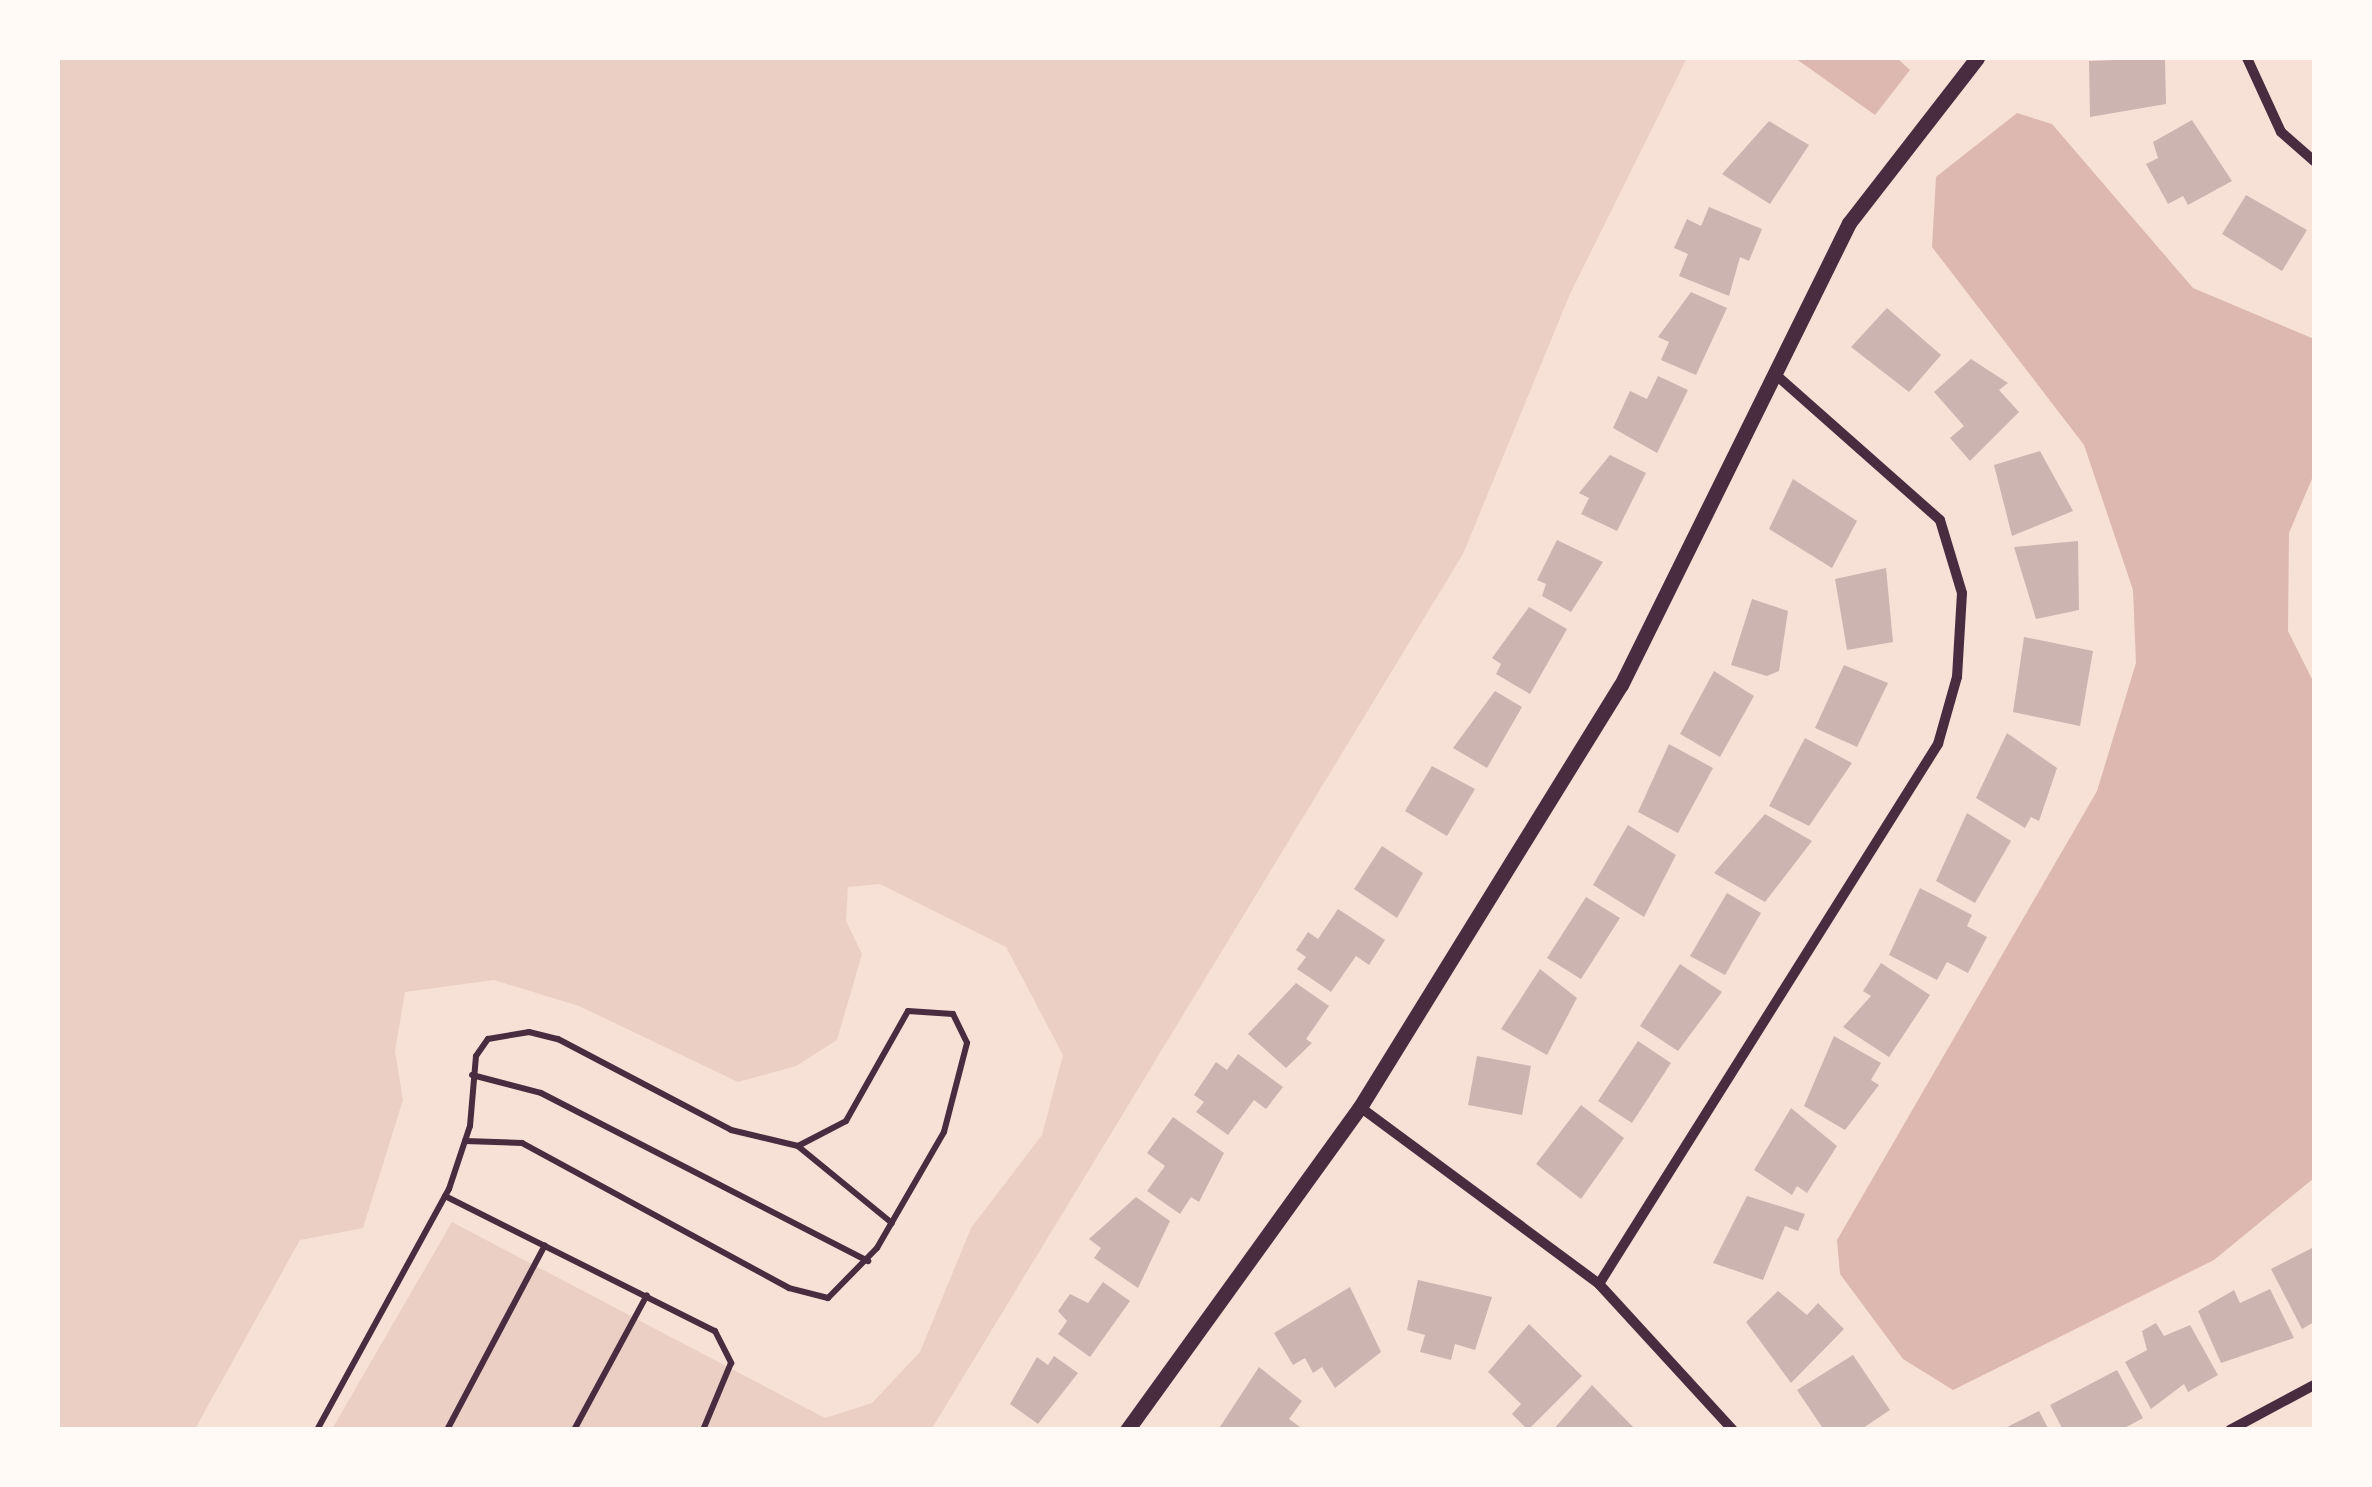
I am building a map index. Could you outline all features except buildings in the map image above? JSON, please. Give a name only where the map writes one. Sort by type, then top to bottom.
[{"type":"street","points":[[1127,1430],[1360,1107],[1620,685],[1849,223],[1977,58]]},
{"type":"street","points":[[2248,58],[2281,132],[2314,161]]},
{"type":"street","points":[[1598,1284],[1938,744],[1957,677],[1962,594],[1940,520],[1774,373]]},
{"type":"street","points":[[1360,1107],[1598,1284],[1733,1430]]},
{"type":"street","points":[[2230,1430],[2314,1385]]},
{"type":"lane","points":[[464,1141],[522,1143],[812,1296],[842,1292],[868,1261],[944,1132],[966,1065],[953,1014],[908,1011],[846,1121],[798,1146]]},
{"type":"lane","points":[[317,1430],[445,1196],[464,1141],[472,1075],[488,1040],[529,1032],[731,1130],[798,1146],[892,1223]]},
{"type":"lane","points":[[472,1075],[541,1093],[868,1261]]},
{"type":"lane","points":[[445,1196],[714,1331],[730,1353],[703,1430]]},
{"type":"lane","points":[[447,1430],[545,1245]]},
{"type":"lane","points":[[574,1430],[647,1295]]},
{"type":"shaded area","points":[[58,58],[1687,58],[1570,294],[1463,554],[931,1430],[332,1429],[452,1222],[825,1418],[872,1403],[920,1352],[971,1228],[1042,1135],[1063,1055],[1006,947],[880,884],[848,887],[846,921],[862,954],[837,1040],[796,1066],[738,1082],[579,1006],[494,980],[405,992],[395,1051],[403,1100],[363,1228],[300,1240],[195,1429],[58,1429]]},
{"type":"shaded area","points":[[1795,58],[1897,58],[1910,70],[1875,115]]},
{"type":"shaded area","points":[[2017,113],[2052,124],[2193,288],[2314,339],[2314,474],[2289,533],[2288,631],[2314,683],[2314,1178],[2214,1260],[1953,1390],[1903,1359],[1840,1274],[1837,1240],[2097,791],[2136,663],[2133,590],[2084,445],[1932,247],[1936,177]]}]
